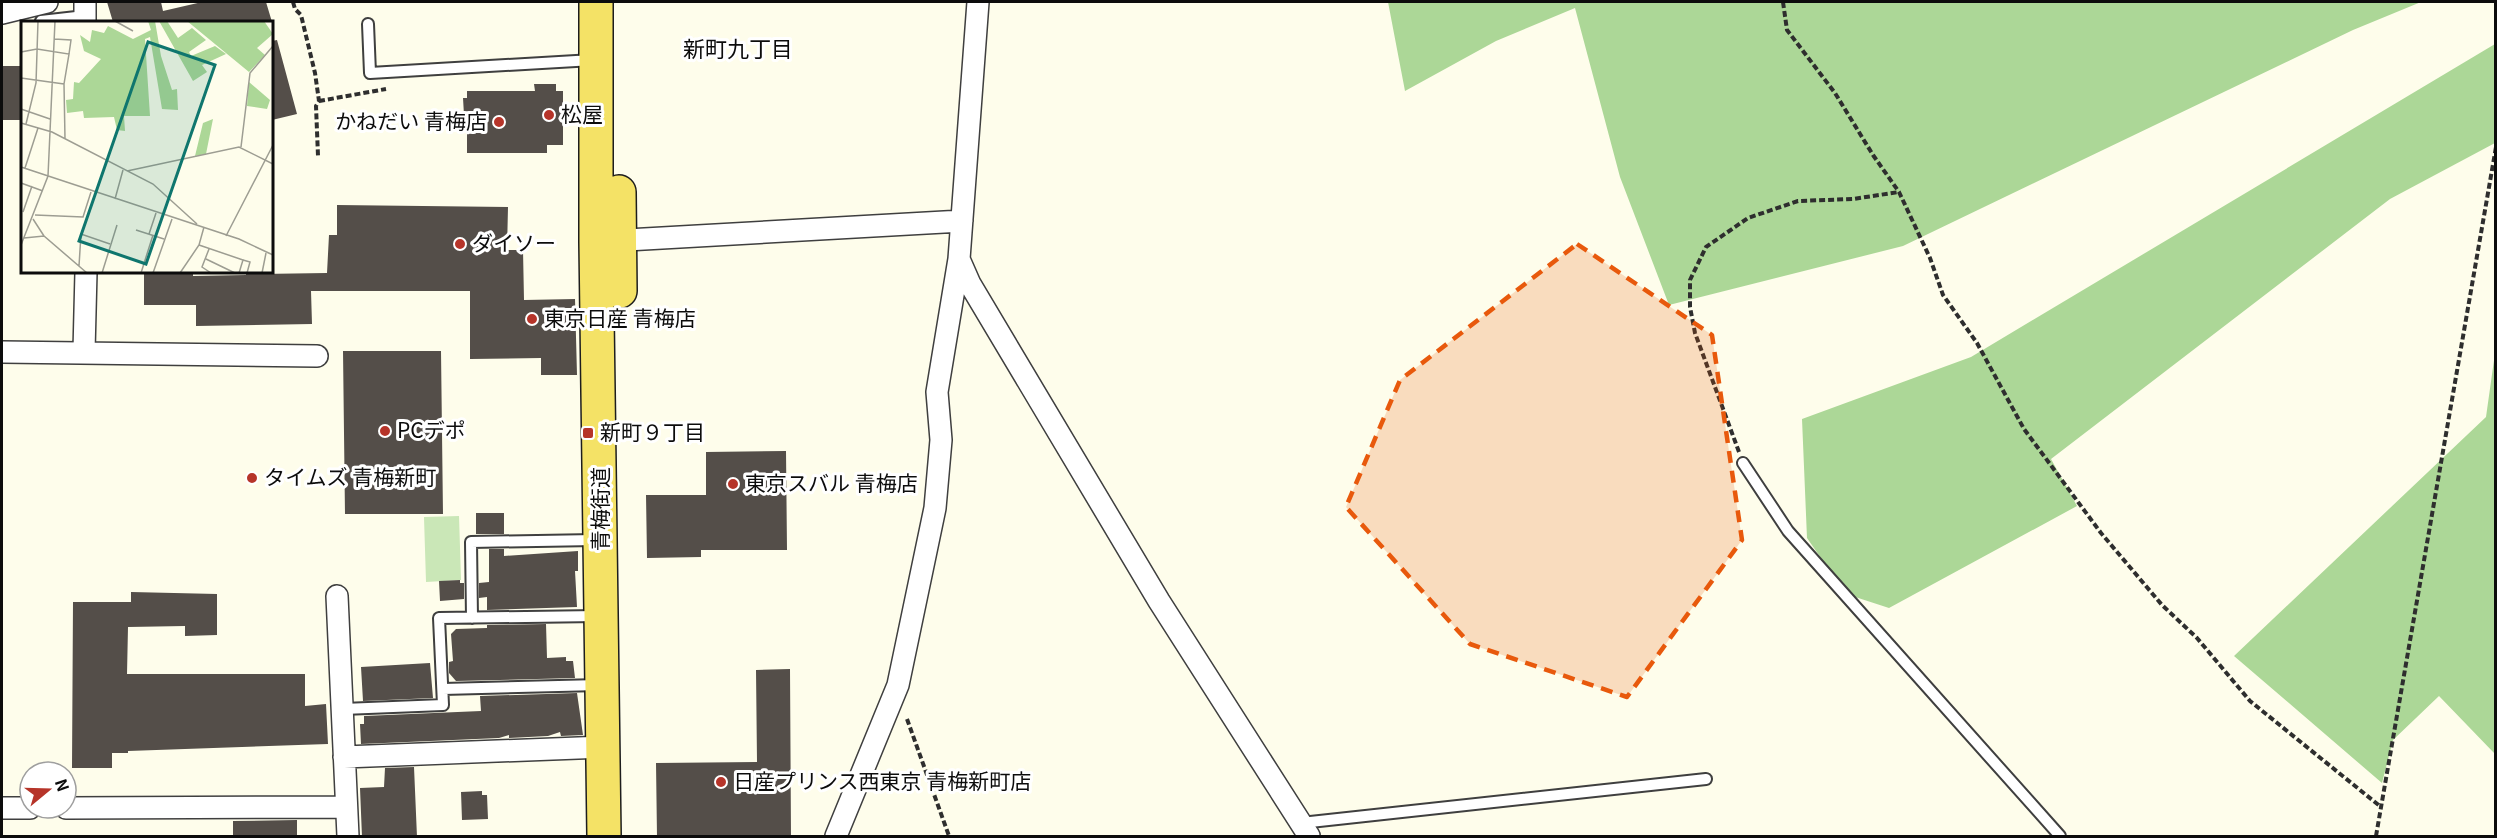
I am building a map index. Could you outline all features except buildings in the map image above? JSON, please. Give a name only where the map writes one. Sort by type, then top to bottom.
[{"type":"main road","name":"青梅街道","points":[[596,2],[596,60],[608,241],[625,837]]},
{"type":"main road","name":"青梅街道","points":[[604,837],[601,540],[616,2]]},
{"type":"street","points":[[836,837],[889,711],[903,666],[935,508],[941,440],[937,392],[959,259],[978,2]]},
{"type":"street","points":[[2,13],[44,11]]},
{"type":"street","points":[[608,241],[962,221]]},
{"type":"street","points":[[959,259],[976,294],[1147,581],[1305,830]]},
{"type":"street","points":[[84,351],[86,273]]},
{"type":"street","points":[[2,352],[84,351],[316,356]]},
{"type":"street","points":[[337,596],[348,837]]},
{"type":"street","points":[[344,757],[604,747]]},
{"type":"street","points":[[78,808],[345,807]]},
{"type":"street","points":[[2,808],[18,808]]},
{"type":"lane","points":[[44,11],[85,13]]},
{"type":"lane","points":[[368,24],[370,73],[596,60]]},
{"type":"lane","points":[[1743,463],[1788,531],[2060,837]]},
{"type":"lane","points":[[472,618],[471,542],[601,540]]},
{"type":"lane","points":[[343,709],[443,705],[440,618],[602,616]]},
{"type":"lane","points":[[443,689],[603,685]]},
{"type":"lane","points":[[1305,830],[1706,779]]},
{"type":"path","points":[[293,2],[301,15],[315,73],[319,101],[316,106],[318,156]]},
{"type":"path","points":[[1783,2],[1787,30],[1835,93],[1873,156],[1899,192],[1930,258],[1942,296],[1977,343],[2024,429],[2101,533],[2162,605],[2197,638],[2250,701],[2381,807]]},
{"type":"path","points":[[2376,837],[2496,147]]},
{"type":"path","points":[[1743,463],[1717,399],[1695,333],[1689,307],[1690,280],[1706,247],[1749,218],[1798,201],[1853,199],[1899,192]]},
{"type":"path","points":[[889,711],[904,711],[949,837]]},
{"type":"highlighted area","points":[[1577,244],[1712,335],[1742,540],[1627,697],[1470,644],[1346,507],[1400,380]]},
{"type":"green space","points":[[1388,2],[2421,2],[2353,30],[1903,246],[1669,305],[1620,177],[1575,8],[1496,41],[1405,91]]},
{"type":"green space","points":[[2495,44],[2495,143],[2390,199],[2051,459],[2077,506],[1889,608],[1846,594],[1807,538],[1802,419],[1971,357]]},
{"type":"green space","points":[[2495,353],[2495,754],[2439,696],[2393,740],[2382,783],[2234,656],[2486,417]]},
{"type":"green space","points":[[459,516],[461,580],[426,582],[424,517]]},
{"type":"place","name":"松屋","points":[[549,115]]},
{"type":"place","name":"かねだい 青梅店","points":[[499,122]]},
{"type":"place","name":"ダイソー","points":[[460,244]]},
{"type":"place","name":"東京日産 青梅店","points":[[532,319]]},
{"type":"place","name":"PCデポ","points":[[385,431]]},
{"type":"place","name":"新町９丁目","points":[[588,433]]},
{"type":"place","name":"タイムズ 青梅新町","points":[[252,478]]},
{"type":"place","name":"東京スバル 青梅店","points":[[733,484]]},
{"type":"place","name":"日産プリンス西東京 青梅新町店","points":[[721,782]]},
{"type":"district","name":"新町九丁目","points":[[738,49]]}]
